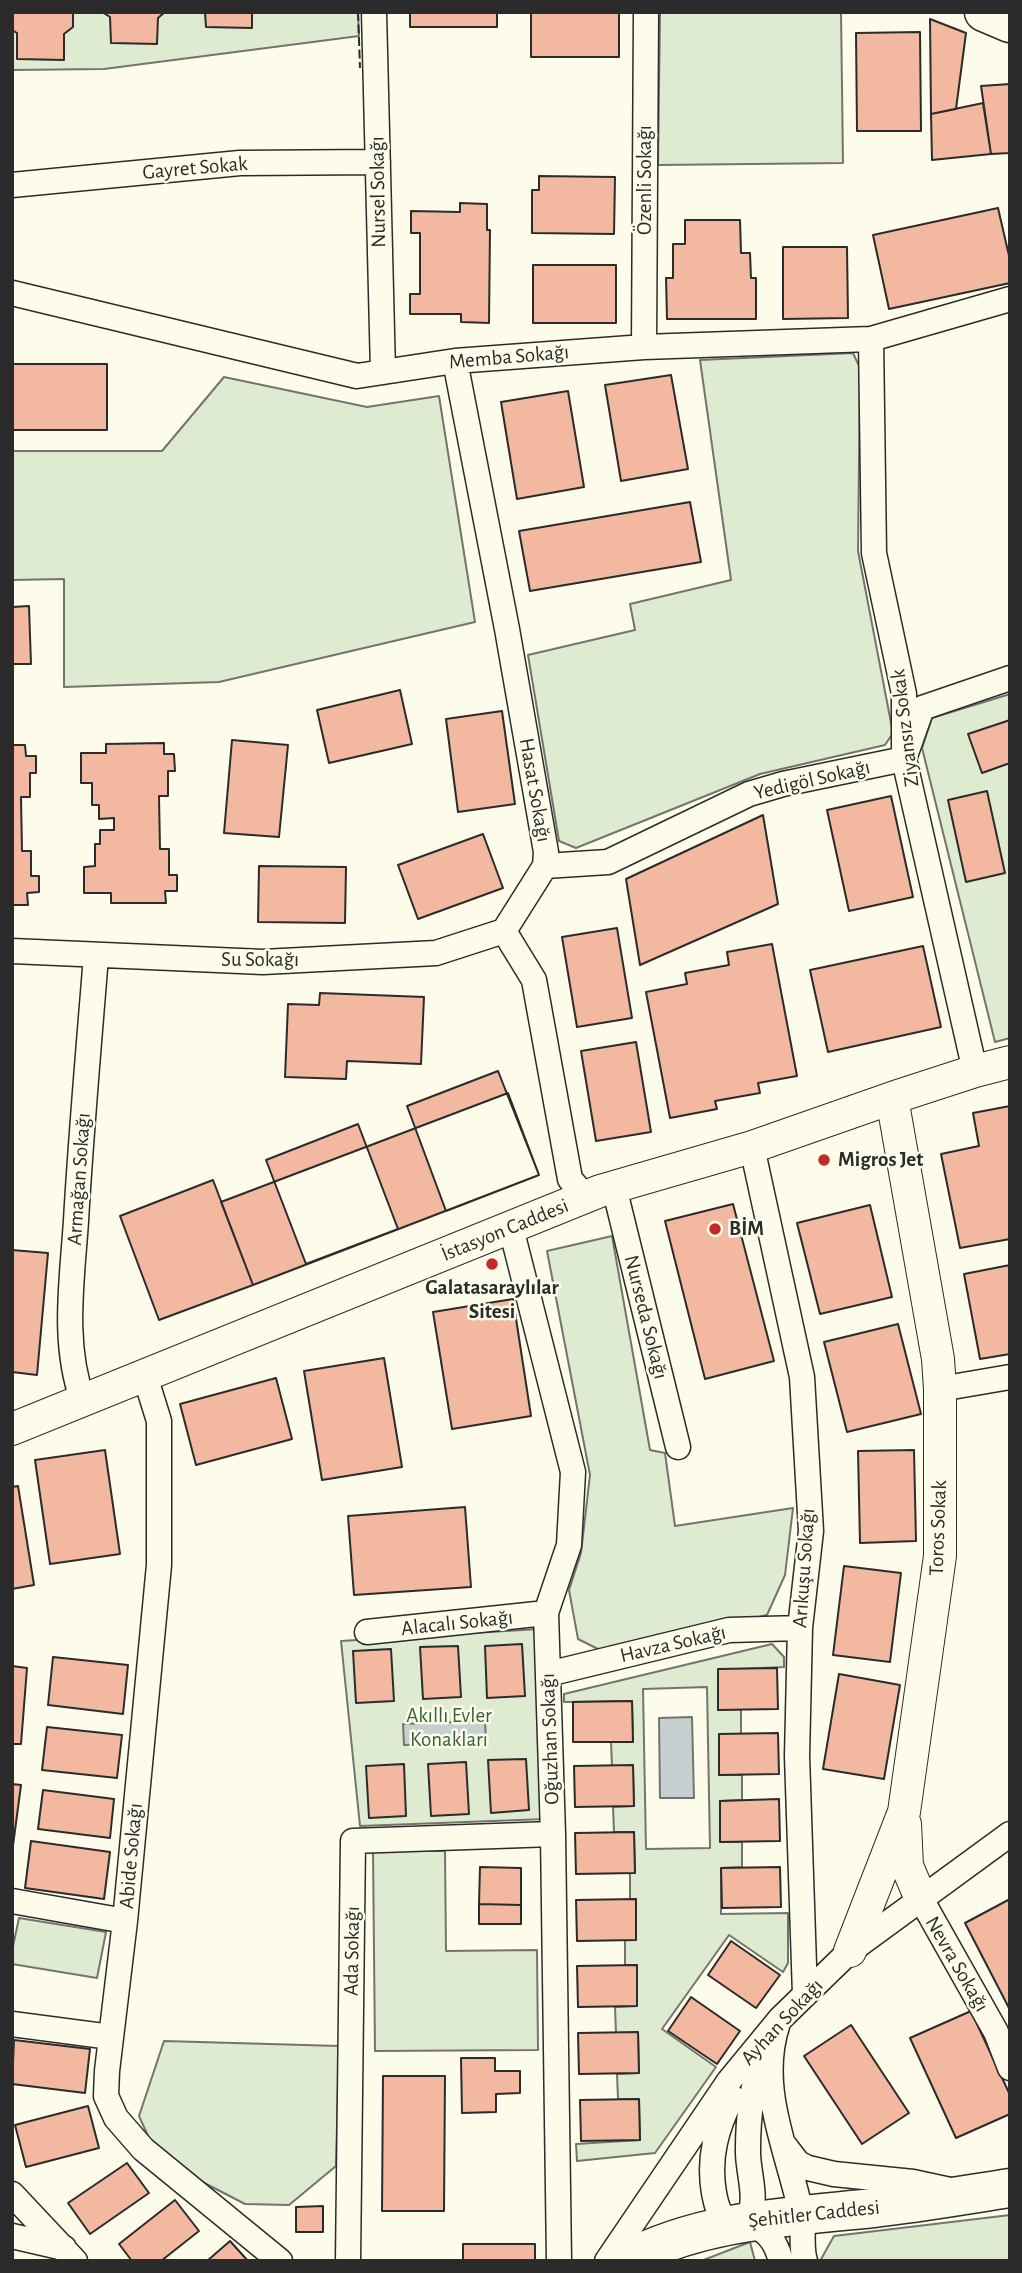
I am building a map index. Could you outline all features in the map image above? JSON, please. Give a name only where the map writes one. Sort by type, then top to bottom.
[{"type":"main road","points":[[984,12],[1010,23]]},
{"type":"main road","name":"Şehitler Caddesi","points":[[624,2261],[659,2245],[739,2222],[876,2208],[996,2190]]},
{"type":"street","name":"Nursel Sokağı","points":[[374,12],[383,372]]},
{"type":"street","name":"Özenli Sokağı","points":[[644,347],[646,12]]},
{"type":"street","name":"Gayret Sokak","points":[[12,185],[240,163],[377,162]]},
{"type":"street","name":"Memba Sokağı","points":[[12,293],[357,376],[455,361],[644,347],[871,339],[1010,299]]},
{"type":"street","name":"Ziyansız Sokak","points":[[871,339],[874,553],[904,694],[904,759],[975,1071]]},
{"type":"street","name":"Hasat Sokağı","points":[[455,361],[507,629],[546,852],[545,866],[504,930]]},
{"type":"street","points":[[904,759],[922,708],[1010,678]]},
{"type":"street","name":"Yedigöl Sokağı","points":[[545,866],[608,862],[749,794],[783,784],[904,759]]},
{"type":"street","points":[[504,930],[534,980],[570,1178],[600,1192]]},
{"type":"street","name":"Su Sokağı","points":[[12,951],[263,962],[436,953],[504,930]]},
{"type":"street","name":"Armağan Sokağı","points":[[83,1401],[74,1377],[70,1318],[81,1135],[96,956]]},
{"type":"street","name":"İstasyon Caddesi","points":[[12,1429],[600,1192],[752,1147],[892,1098],[1010,1062]]},
{"type":"street","name":"Toros Sokak","points":[[850,1951],[904,1812],[940,1556],[938,1359],[892,1098]]},
{"type":"street","name":"Arıkuşu Sokağı","points":[[752,1147],[802,1377],[811,1531],[800,1628],[797,1756],[804,1994]]},
{"type":"street","name":"Nurseda Sokağı","points":[[600,1192],[678,1447]]},
{"type":"street","name":"Oğuzhan Sokağı","points":[[511,1228],[573,1472],[569,1545],[546,1613],[553,1834],[559,2261]]},
{"type":"street","name":"Abide Sokağı","points":[[145,1376],[159,1422],[159,1565],[106,2096],[116,2118],[143,2149],[280,2261]]},
{"type":"street","points":[[940,1389],[1010,1377]]},
{"type":"street","name":"Alacalı Sokağı","points":[[367,1632],[546,1613]]},
{"type":"street","name":"Havza Sokağı","points":[[548,1674],[729,1630],[800,1628]]},
{"type":"street","points":[[904,1812],[907,1866],[921,1899]]},
{"type":"street","name":"Ayhan Sokağı","points":[[607,2261],[729,2081],[780,2019],[850,1951],[1010,1833]]},
{"type":"street","name":"Ada Sokağı","points":[[348,2261],[354,1841],[553,1834]]},
{"type":"street","name":"Nevra Sokağı","points":[[921,1899],[996,2032],[1010,2068]]},
{"type":"street","points":[[12,1901],[125,1921]]},
{"type":"street","points":[[780,2019],[772,2048],[771,2095],[802,2214],[805,2261]]},
{"type":"street","points":[[780,2019],[736,2090],[722,2119],[713,2149],[711,2177],[716,2202],[724,2217],[762,2229],[771,2236],[777,2246],[781,2261]]},
{"type":"street","points":[[739,2222],[748,2219],[752,2206],[748,2149],[757,2071],[780,2019]]},
{"type":"street","points":[[12,2024],[111,2037]]},
{"type":"street","points":[[782,2141],[789,2155],[798,2163],[821,2171],[913,2182],[955,2192],[996,2190]]},
{"type":"street","points":[[12,2194],[70,2255]]},
{"type":"street","points":[[12,2236],[70,2255]]},
{"type":"green space","points":[[12,12],[358,12],[359,36],[104,69],[12,70]]},
{"type":"green space","points":[[660,12],[841,12],[843,163],[658,165]]},
{"type":"green space","points":[[853,353],[860,368],[858,551],[893,733],[885,745],[760,774],[576,848],[559,841],[528,655],[635,630],[630,604],[731,580],[700,360]]},
{"type":"green space","points":[[224,377],[367,407],[439,396],[475,622],[219,682],[64,687],[64,579],[12,580],[12,451],[162,451]]},
{"type":"green space","points":[[1010,694],[1010,1038],[995,1042],[922,748],[932,718]]},
{"type":"green space","points":[[612,1236],[650,1450],[665,1453],[675,1526],[793,1508],[785,1575],[767,1615],[608,1654],[578,1639],[569,1590],[581,1553],[590,1475],[547,1251]]},
{"type":"green space","name":"Akıllı Evler Konakları","points":[[539,1629],[546,1819],[360,1826],[341,1641]]},
{"type":"green space","points":[[772,1644],[784,1657],[784,1667],[718,1670],[718,1710],[741,1709],[741,1734],[719,1735],[719,1775],[742,1775],[742,1800],[720,1801],[720,1842],[742,1842],[742,1867],[721,1868],[721,1914],[788,1913],[788,1963],[783,1972],[729,1935],[662,2029],[716,2067],[655,2153],[577,2161],[576,2144],[640,2140],[639,2099],[618,2099],[617,2074],[639,2073],[638,2033],[616,2033],[615,2007],[637,2006],[637,1965],[625,1965],[625,1940],[636,1939],[636,1899],[630,1899],[630,1873],[635,1873],[634,1832],[614,1832],[613,1807],[634,1806],[633,1766],[612,1766],[611,1742],[633,1741],[632,1701],[564,1702],[564,1694]],"holes":[[[707,1687],[710,1848],[646,1849],[643,1689]]]},
{"type":"green space","points":[[373,1851],[445,1851],[446,1951],[537,1950],[538,2050],[375,2051]]},
{"type":"green space","points":[[19,1918],[106,1932],[97,1978],[12,1964]]},
{"type":"green space","points":[[164,2041],[339,2046],[336,2166],[289,2205],[245,2204],[191,2176],[149,2138],[139,2116]]},
{"type":"green space","points":[[1010,2215],[1010,2261],[820,2261],[834,2236]]},
{"type":"green space","points":[[750,2242],[755,2261],[701,2261]]},
{"type":"shaded area","points":[[692,1717],[694,1798],[660,1798],[659,1718]]},
{"type":"shaded area","points":[[485,1721],[486,1742],[404,1745],[403,1724]]},
{"type":"building","points":[[12,12],[73,12],[73,27],[64,34],[64,60],[17,59],[17,33],[12,30]]},
{"type":"building","points":[[102,12],[165,12],[158,18],[157,44],[111,43],[110,17]]},
{"type":"building","points":[[205,12],[252,12],[252,28],[206,27]]},
{"type":"building","points":[[410,12],[497,12],[497,27],[410,27]]},
{"type":"building","points":[[531,12],[619,12],[619,57],[531,57]]},
{"type":"building","points":[[930,19],[966,33],[956,109],[931,114]]},
{"type":"building","points":[[920,32],[921,131],[857,131],[856,33]]},
{"type":"building","points":[[1010,84],[1010,153],[991,154],[981,86]]},
{"type":"building","points":[[983,103],[991,154],[932,160],[931,114]]},
{"type":"building","points":[[539,176],[615,177],[614,234],[532,233],[532,190],[539,190]]},
{"type":"building","points":[[460,203],[487,204],[487,230],[490,230],[489,323],[461,322],[461,314],[410,314],[410,294],[420,294],[420,233],[411,233],[411,211],[460,212]]},
{"type":"building","points":[[998,208],[1010,260],[1010,283],[889,309],[873,235]]},
{"type":"building","points":[[685,220],[740,220],[741,253],[750,253],[751,278],[756,278],[756,319],[667,319],[666,278],[673,278],[673,244],[685,244]]},
{"type":"building","points":[[783,247],[847,247],[848,318],[783,319]]},
{"type":"building","points":[[533,265],[616,265],[616,323],[533,323]]},
{"type":"building","points":[[12,364],[107,364],[107,430],[12,430]]},
{"type":"building","points":[[671,375],[688,469],[621,481],[605,385]]},
{"type":"building","points":[[568,391],[584,487],[517,499],[501,402]]},
{"type":"building","points":[[690,502],[701,562],[530,591],[519,531]]},
{"type":"building","points":[[29,606],[31,664],[12,664],[12,607]]},
{"type":"building","points":[[400,690],[412,744],[329,763],[317,710]]},
{"type":"building","points":[[502,711],[515,804],[458,812],[446,719]]},
{"type":"building","points":[[1010,720],[1010,763],[982,773],[968,734]]},
{"type":"building","points":[[232,740],[288,745],[279,837],[224,833]]},
{"type":"building","points":[[164,743],[164,754],[174,754],[175,771],[168,771],[168,796],[159,796],[160,849],[169,849],[169,875],[177,875],[177,891],[165,891],[166,903],[111,903],[111,893],[84,893],[84,867],[95,866],[95,844],[100,844],[100,830],[114,830],[114,818],[99,819],[99,805],[92,805],[92,783],[81,783],[81,753],[106,753],[106,744]]},
{"type":"building","points":[[12,745],[25,745],[26,756],[36,756],[36,773],[30,773],[30,797],[21,797],[22,851],[31,851],[31,876],[39,876],[39,892],[27,893],[28,905],[12,905]]},
{"type":"building","points":[[987,791],[1005,873],[966,882],[948,800]]},
{"type":"building","points":[[891,796],[913,897],[849,911],[827,810]]},
{"type":"building","points":[[763,815],[778,904],[640,965],[626,879]]},
{"type":"building","points":[[483,834],[503,888],[418,919],[398,865]]},
{"type":"building","points":[[259,866],[346,867],[345,923],[258,922]]},
{"type":"building","points":[[617,928],[632,1018],[577,1027],[562,937]]},
{"type":"building","points":[[772,944],[797,1076],[758,1083],[760,1093],[715,1101],[717,1109],[670,1118],[646,992],[687,984],[685,973],[729,965],[727,952]]},
{"type":"building","points":[[923,946],[941,1027],[828,1052],[810,970]]},
{"type":"building","points":[[320,993],[424,997],[421,1064],[347,1061],[346,1079],[285,1077],[288,1004],[319,1005]]},
{"type":"building","points":[[636,1042],[651,1132],[596,1141],[581,1051]]},
{"type":"building","points":[[498,1071],[539,1175],[446,1211],[407,1106]]},
{"type":"building","points":[[508,1093],[539,1175],[253,1285],[221,1202]]},
{"type":"building","points":[[1010,1106],[1010,1239],[960,1248],[941,1154],[979,1146],[973,1113]]},
{"type":"building","points":[[358,1124],[398,1229],[306,1264],[266,1160]]},
{"type":"building","points":[[213,1180],[253,1285],[159,1320],[120,1216]]},
{"type":"building","points":[[733,1204],[774,1361],[705,1379],[665,1221]]},
{"type":"building","points":[[870,1205],[892,1297],[820,1314],[797,1223]]},
{"type":"building","points":[[12,1250],[48,1253],[37,1375],[12,1372]]},
{"type":"building","points":[[1010,1265],[1010,1354],[980,1359],[964,1274]]},
{"type":"building","points":[[513,1299],[531,1416],[452,1429],[433,1312]]},
{"type":"building","points":[[898,1324],[921,1414],[847,1432],[824,1342]]},
{"type":"building","points":[[384,1358],[402,1467],[322,1480],[304,1371]]},
{"type":"building","points":[[276,1378],[292,1439],[196,1465],[180,1404]]},
{"type":"building","points":[[105,1450],[120,1554],[50,1564],[35,1460]]},
{"type":"building","points":[[914,1450],[916,1541],[860,1543],[858,1451]]},
{"type":"building","points":[[18,1486],[34,1585],[12,1589],[12,1487]]},
{"type":"building","points":[[465,1507],[471,1587],[354,1595],[348,1516]]},
{"type":"building","points":[[844,1566],[901,1573],[890,1662],[833,1655]]},
{"type":"building","points":[[522,1644],[525,1696],[487,1698],[485,1646]]},
{"type":"building","points":[[458,1646],[461,1697],[423,1699],[420,1647]]},
{"type":"building","points":[[391,1649],[394,1701],[356,1703],[353,1651]]},
{"type":"building","points":[[53,1657],[128,1665],[123,1714],[48,1705]]},
{"type":"building","points":[[12,1666],[27,1668],[21,1744],[12,1744]]},
{"type":"building","points":[[777,1668],[778,1709],[718,1710],[718,1669]]},
{"type":"building","points":[[839,1674],[900,1685],[884,1779],[823,1769]]},
{"type":"building","points":[[632,1701],[633,1742],[573,1742],[573,1702]]},
{"type":"building","points":[[47,1727],[122,1735],[117,1778],[42,1770]]},
{"type":"building","points":[[778,1733],[779,1774],[719,1775],[719,1734]]},
{"type":"building","points":[[526,1759],[529,1810],[491,1813],[488,1760]]},
{"type":"building","points":[[466,1762],[469,1814],[431,1816],[428,1764]]},
{"type":"building","points":[[404,1764],[406,1816],[369,1818],[366,1766]]},
{"type":"building","points":[[633,1765],[634,1806],[575,1807],[574,1766]]},
{"type":"building","points":[[12,1784],[21,1785],[12,1853]]},
{"type":"building","points":[[43,1790],[114,1799],[110,1838],[38,1829]]},
{"type":"building","points":[[779,1799],[780,1841],[720,1842],[720,1801]]},
{"type":"building","points":[[634,1832],[635,1873],[576,1874],[575,1833]]},
{"type":"building","points":[[31,1841],[110,1852],[104,1899],[25,1888]]},
{"type":"building","points":[[480,1867],[521,1868],[521,1905],[479,1904]]},
{"type":"building","points":[[780,1867],[781,1907],[722,1908],[721,1868]]},
{"type":"building","points":[[636,1899],[636,1940],[577,1941],[576,1900]]},
{"type":"building","points":[[1010,1899],[1010,2010],[965,1923]]},
{"type":"building","points":[[479,1904],[521,1905],[521,1924],[479,1924]]},
{"type":"building","points":[[731,1941],[780,1975],[756,2008],[708,1975]]},
{"type":"building","points":[[637,1965],[637,2006],[578,2007],[577,1966]]},
{"type":"building","points":[[691,1997],[740,2031],[717,2064],[668,2031]]},
{"type":"building","points":[[971,2011],[1010,2095],[1010,2114],[956,2138],[910,2038]]},
{"type":"building","points":[[851,2025],[909,2113],[862,2144],[804,2056]]},
{"type":"building","points":[[638,2032],[639,2073],[579,2074],[578,2033]]},
{"type":"building","points":[[14,2040],[90,2049],[85,2093],[12,2084]]},
{"type":"building","points":[[461,2058],[495,2058],[495,2071],[520,2071],[520,2093],[496,2094],[496,2112],[462,2113]]},
{"type":"building","points":[[383,2076],[445,2076],[444,2211],[382,2211]]},
{"type":"building","points":[[639,2099],[640,2140],[581,2141],[580,2100]]},
{"type":"building","points":[[88,2106],[99,2148],[26,2167],[15,2125]]},
{"type":"building","points":[[127,2163],[149,2193],[90,2234],[68,2203]]},
{"type":"building","points":[[175,2200],[199,2231],[161,2261],[132,2261],[119,2244]]},
{"type":"building","points":[[323,2206],[323,2232],[296,2232],[296,2207]]},
{"type":"building","points":[[230,2241],[248,2261],[207,2261]]},
{"type":"building","points":[[463,2244],[535,2244],[535,2261],[463,2261]]},
{"type":"fence","points":[[358,12],[360,68]]},
{"type":"place","name":"Migros Jet","points":[[824,1160]]},
{"type":"place","name":"BİM","points":[[715,1229]]},
{"type":"place","name":"Galatasaraylılar Sitesi","points":[[492,1264]]}]
